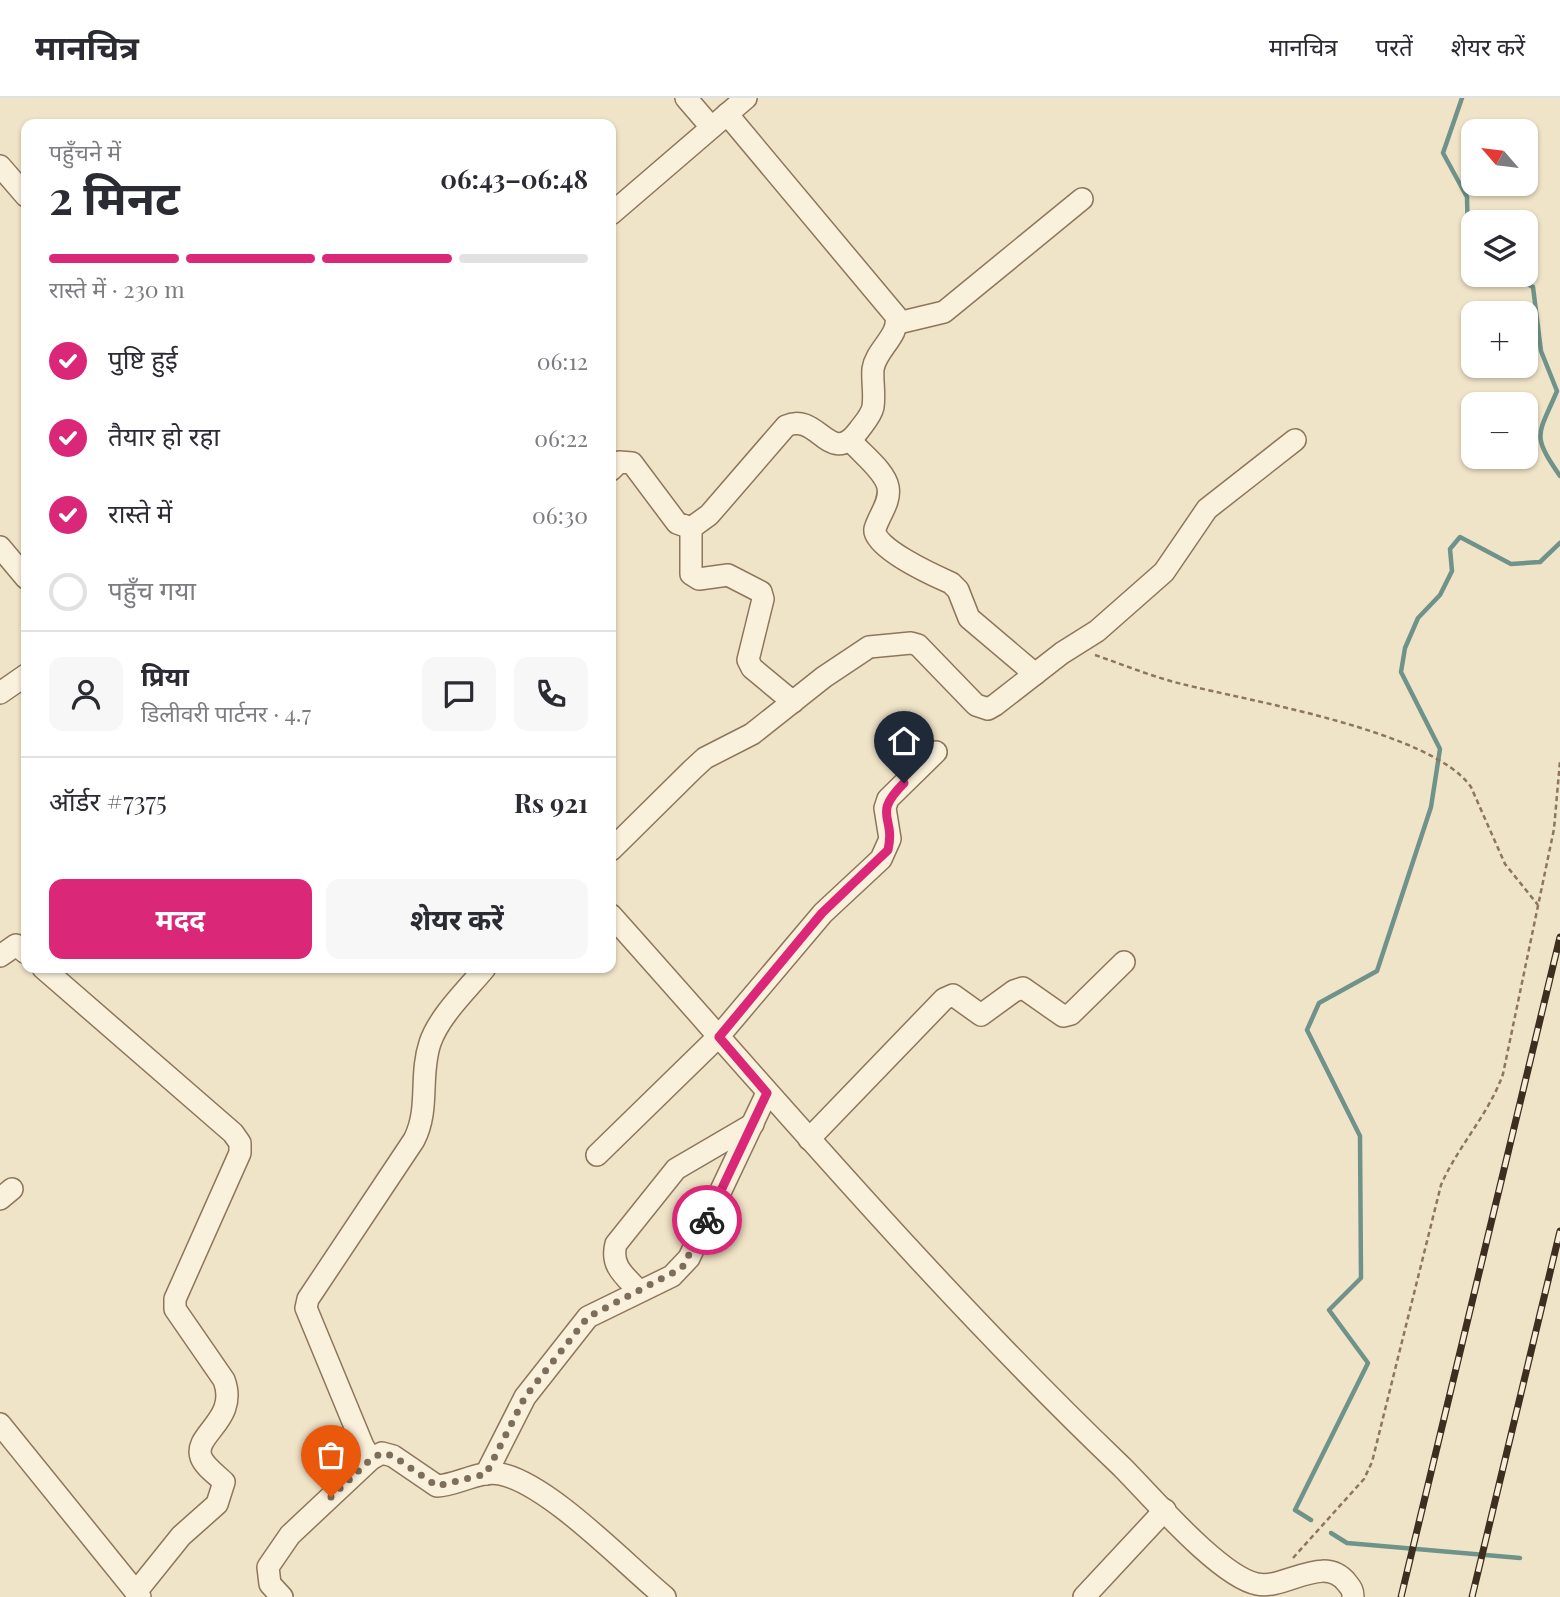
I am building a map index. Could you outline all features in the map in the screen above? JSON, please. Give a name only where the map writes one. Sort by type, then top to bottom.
[{"type":"street","points":[[686,98],[719,121],[892,310],[898,323]]},
{"type":"street","points":[[616,210],[746,98]]},
{"type":"street","points":[[0,166],[21,190]]},
{"type":"street","points":[[691,528],[709,514],[786,426],[795,422],[803,423],[836,444],[851,441],[872,409],[873,367],[898,323],[944,312],[1082,199]]},
{"type":"street","points":[[616,845],[705,758],[752,734],[824,677],[878,644],[918,645],[982,709],[995,705],[1097,631],[1164,572],[1207,509],[1294,440]]},
{"type":"street","points":[[851,441],[888,486],[888,497],[875,530],[876,538],[884,547],[951,583],[958,590],[969,618],[1035,674]]},
{"type":"street","points":[[616,465],[619,462],[632,463],[677,523],[691,528]]},
{"type":"street","points":[[691,528],[691,573],[699,579],[729,575],[761,592],[763,599],[748,660],[752,668],[793,702]]},
{"type":"street","points":[[0,547],[21,572]]},
{"type":"street","points":[[0,693],[21,678]]},
{"type":"street","points":[[597,1155],[719,1037],[822,913],[881,859],[890,839],[885,808],[888,799],[936,752]]},
{"type":"street","points":[[616,921],[767,1093],[1036,1385],[1166,1510],[1208,1555],[1233,1574],[1257,1584],[1270,1584],[1317,1571],[1344,1579],[1353,1591],[1353,1597]]},
{"type":"street","points":[[0,956],[16,945],[21,949]]},
{"type":"street","points":[[809,1139],[944,999],[953,995],[960,997],[981,1015],[1014,991],[1023,988],[1063,1016],[1071,1014],[1124,962]]},
{"type":"street","points":[[0,1425],[138,1595],[181,1536],[217,1504],[223,1493],[224,1482],[201,1458],[200,1447],[227,1407],[228,1393],[223,1380],[175,1309],[175,1298],[240,1153],[240,1143],[233,1133],[49,973]]},
{"type":"street","points":[[371,1459],[363,1446],[306,1308],[308,1299],[414,1140],[424,1113],[429,1044],[435,1031],[481,973]]},
{"type":"street","points":[[486,1474],[525,1397],[588,1317],[671,1276],[689,1258],[767,1093]]},
{"type":"street","points":[[639,1291],[615,1266],[613,1256],[616,1244],[676,1169],[753,1124]]},
{"type":"street","points":[[282,1597],[270,1584],[268,1567],[290,1535],[371,1459],[382,1453],[393,1456],[437,1486],[499,1473],[541,1491],[665,1597]]},
{"type":"street","points":[[1084,1597],[1166,1510]]},
{"type":"path","points":[[1072,647],[1179,684],[1297,709],[1370,732],[1437,760],[1465,779],[1471,787],[1504,864],[1538,905]]},
{"type":"path","points":[[1270,1584],[1364,1479],[1372,1462],[1441,1185],[1450,1166],[1496,1095],[1503,1074],[1554,829],[1560,761]]},
{"type":"waterway","points":[[1462,98],[1443,153],[1467,197],[1467,210]]},
{"type":"waterway","points":[[1533,287],[1541,351],[1557,391],[1542,427],[1541,443],[1560,476]]},
{"type":"waterway","points":[[1311,1520],[1295,1510],[1368,1363],[1329,1310],[1361,1278],[1360,1136],[1307,1030],[1319,1003],[1377,971],[1431,807],[1440,749],[1401,672],[1405,648],[1418,618],[1440,595],[1452,571],[1450,549],[1460,537],[1511,564],[1540,562],[1560,543]]},
{"type":"waterway","points":[[1331,1533],[1347,1543],[1520,1558]]},
{"type":"railway","points":[[1401,1597],[1560,937]]},
{"type":"railway","points":[[1472,1597],[1560,1231]]},
{"type":"way so far","points":[[331,1497],[371,1459],[382,1453],[393,1456],[437,1486],[448,1486],[486,1474],[525,1397],[588,1317],[682,1268],[707,1220]]},
{"type":"route","points":[[707,1220],[767,1093],[719,1037],[822,913],[888,850],[890,839],[885,808],[888,799],[904,783]]}]
